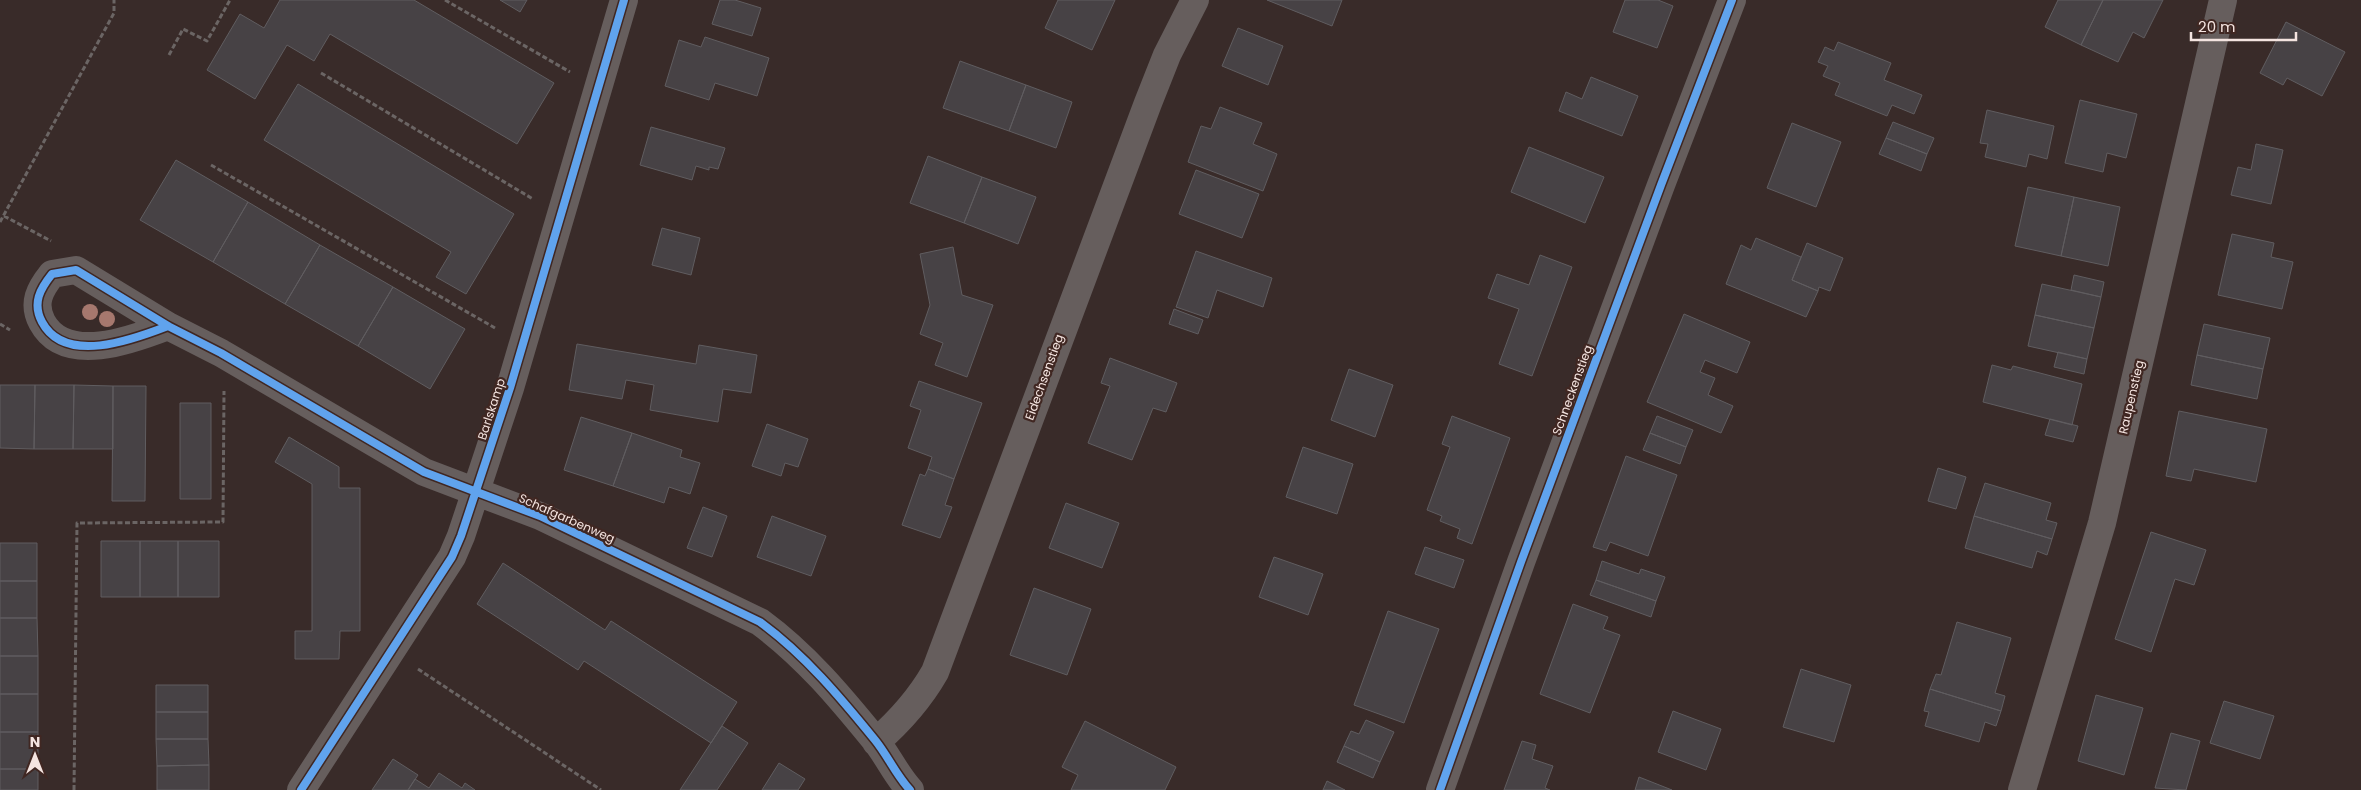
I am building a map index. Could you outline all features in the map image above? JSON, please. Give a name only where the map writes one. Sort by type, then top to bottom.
[{"type":"street","name":"Barlskamp","points":[[301,790],[452,557],[476,492],[510,388],[624,0]]},
{"type":"street","name":"Eidechsenstieg","points":[[876,742],[920,698],[935,672],[1148,103],[1167,55],[1195,0]]},
{"type":"street","name":"Schneckenstieg","points":[[1440,790],[1520,562],[1732,0]]},
{"type":"street","name":"Raupenstieg","points":[[2022,790],[2102,523],[2223,0]]},
{"type":"street","name":"Schafgarbenweg","points":[[168,326],[221,353],[424,472],[540,516],[760,622],[787,642],[816,671],[876,742],[910,790]]},
{"type":"path","points":[[0,222],[114,13],[114,0]]},
{"type":"path","points":[[169,55],[183,29],[207,41],[230,0]]},
{"type":"path","points":[[445,0],[573,73]]},
{"type":"path","points":[[321,73],[534,199]]},
{"type":"path","points":[[210,165],[496,328]]},
{"type":"path","points":[[4,216],[56,243]]},
{"type":"path","points":[[74,790],[77,523],[223,522],[224,382]]},
{"type":"path","points":[[415,667],[601,790]]},
{"type":"building","points":[[280,0],[414,0],[554,83],[517,144],[330,34],[314,61],[287,45],[255,99],[207,70],[240,14],[264,28]]},
{"type":"building","points":[[500,0],[527,0],[520,12]]},
{"type":"building","points":[[720,0],[735,0],[761,8],[752,36],[712,24]]},
{"type":"building","points":[[1058,0],[1115,0],[1092,50],[1045,28]]},
{"type":"building","points":[[1267,0],[1342,0],[1332,26]]},
{"type":"building","points":[[1625,0],[1658,0],[1673,6],[1657,48],[1613,32]]},
{"type":"building","points":[[2058,0],[2103,0],[2081,45],[2045,27]]},
{"type":"building","points":[[2103,0],[2163,0],[2144,38],[2133,32],[2118,62],[2081,45]]},
{"type":"building","points":[[2286,22],[2345,52],[2322,96],[2287,78],[2283,85],[2260,73]]},
{"type":"building","points":[[1238,28],[1283,46],[1268,85],[1222,66]]},
{"type":"building","points":[[705,37],[769,58],[757,96],[715,83],[709,100],[665,86],[679,40],[701,47]]},
{"type":"building","points":[[1838,42],[1891,63],[1884,80],[1922,95],[1914,114],[1892,105],[1887,116],[1835,95],[1840,83],[1823,76],[1828,66],[1818,62],[1825,47],[1834,51]]},
{"type":"building","points":[[960,61],[1026,85],[1009,131],[943,108]]},
{"type":"building","points":[[1591,77],[1638,96],[1622,136],[1559,111],[1566,92],[1582,99]]},
{"type":"building","points":[[298,84],[514,214],[466,294],[436,277],[451,252],[264,140]]},
{"type":"building","points":[[1026,85],[1072,102],[1056,148],[1009,131]]},
{"type":"building","points":[[2080,100],[2137,114],[2126,158],[2107,153],[2103,172],[2065,163]]},
{"type":"building","points":[[1220,107],[1262,123],[1253,144],[1277,154],[1263,191],[1188,162],[1201,126],[1211,129]]},
{"type":"building","points":[[1987,110],[2054,126],[2047,159],[2029,154],[2026,167],[1985,157],[1988,144],[1980,143]]},
{"type":"building","points":[[1893,122],[1934,138],[1927,154],[1886,138]]},
{"type":"building","points":[[1792,123],[1841,142],[1816,207],[1767,188]]},
{"type":"building","points":[[651,127],[725,148],[718,169],[709,167],[709,170],[696,166],[692,180],[640,165]]},
{"type":"building","points":[[1886,138],[1927,154],[1921,171],[1879,154]]},
{"type":"building","points":[[2256,144],[2283,150],[2271,204],[2231,195],[2238,167],[2251,170]]},
{"type":"building","points":[[1529,147],[1604,177],[1585,223],[1511,192]]},
{"type":"building","points":[[928,156],[982,177],[964,223],[910,203]]},
{"type":"building","points":[[176,160],[248,202],[213,262],[140,220]]},
{"type":"building","points":[[1196,170],[1259,194],[1242,238],[1179,214]]},
{"type":"building","points":[[982,177],[1036,197],[1018,244],[964,223]]},
{"type":"building","points":[[2028,187],[2074,197],[2061,256],[2015,246]]},
{"type":"building","points":[[2074,197],[2120,207],[2108,266],[2061,256]]},
{"type":"building","points":[[248,202],[320,245],[285,304],[213,262]]},
{"type":"building","points":[[662,228],[700,238],[691,275],[652,265]]},
{"type":"building","points":[[2232,234],[2274,243],[2271,257],[2293,262],[2282,309],[2218,295]]},
{"type":"building","points":[[1756,238],[1801,257],[1792,280],[1818,291],[1806,317],[1726,284],[1741,245],[1751,250]]},
{"type":"building","points":[[1807,243],[1843,258],[1830,291],[1819,287],[1818,291],[1792,280]]},
{"type":"building","points":[[320,245],[393,287],[358,346],[285,304]]},
{"type":"building","points":[[953,247],[962,295],[993,305],[967,377],[935,365],[943,343],[920,334],[930,305],[920,254]]},
{"type":"building","points":[[1196,251],[1272,278],[1263,307],[1217,290],[1208,318],[1176,307]]},
{"type":"building","points":[[1540,255],[1572,267],[1532,376],[1499,364],[1519,309],[1488,298],[1497,274],[1529,285]]},
{"type":"building","points":[[2074,275],[2104,282],[2101,297],[2071,290]]},
{"type":"building","points":[[2042,284],[2101,297],[2094,328],[2035,315]]},
{"type":"building","points":[[393,287],[465,329],[430,389],[358,346]]},
{"type":"building","points":[[1174,309],[1203,320],[1198,334],[1169,324]]},
{"type":"building","points":[[1684,314],[1750,342],[1737,373],[1705,360],[1700,372],[1715,378],[1708,395],[1733,406],[1721,433],[1647,402]]},
{"type":"building","points":[[2035,315],[2094,328],[2087,359],[2028,346]]},
{"type":"building","points":[[2204,324],[2270,338],[2263,369],[2197,355]]},
{"type":"building","points":[[577,344],[696,364],[699,345],[757,355],[751,393],[723,389],[718,422],[650,410],[654,385],[626,380],[622,399],[569,390]]},
{"type":"building","points":[[2058,352],[2087,359],[2084,374],[2054,367]]},
{"type":"building","points":[[2197,355],[2263,369],[2257,399],[2191,385]]},
{"type":"building","points":[[1110,358],[1177,383],[1166,412],[1153,408],[1132,460],[1088,443],[1110,386],[1101,383]]},
{"type":"building","points":[[1992,365],[2011,370],[2013,366],[2082,384],[2072,425],[1983,402]]},
{"type":"building","points":[[1349,369],[1393,385],[1375,437],[1331,420]]},
{"type":"building","points":[[919,381],[982,403],[954,479],[928,469],[932,457],[908,448],[921,410],[910,406]]},
{"type":"building","points":[[0,385],[35,385],[34,449],[0,448]]},
{"type":"building","points":[[35,385],[74,385],[73,449],[34,449]]},
{"type":"building","points":[[74,385],[113,386],[113,449],[73,449]]},
{"type":"building","points":[[113,386],[146,386],[145,501],[112,501]]},
{"type":"building","points":[[180,403],[211,403],[211,499],[180,499]]},
{"type":"building","points":[[2179,411],[2267,429],[2256,482],[2194,469],[2191,481],[2166,476]]},
{"type":"building","points":[[1452,416],[1510,438],[1472,544],[1457,538],[1460,529],[1440,521],[1442,516],[1427,510],[1450,447],[1442,444]]},
{"type":"building","points":[[1657,416],[1693,430],[1686,447],[1650,433]]},
{"type":"building","points":[[581,417],[632,433],[613,486],[564,470]]},
{"type":"building","points":[[2050,419],[2078,426],[2073,442],[2045,435]]},
{"type":"building","points":[[767,424],[808,439],[798,467],[785,463],[781,476],[752,466]]},
{"type":"building","points":[[632,433],[682,450],[680,457],[700,463],[690,494],[669,487],[664,503],[613,486]]},
{"type":"building","points":[[1650,433],[1686,447],[1680,464],[1643,450]]},
{"type":"building","points":[[289,437],[339,467],[339,488],[360,488],[360,631],[340,631],[339,659],[295,659],[295,631],[312,631],[312,484],[275,462]]},
{"type":"building","points":[[1303,447],[1353,464],[1337,514],[1286,497]]},
{"type":"building","points":[[1626,456],[1677,475],[1648,556],[1610,542],[1606,551],[1593,547]]},
{"type":"building","points":[[1938,468],[1966,477],[1956,509],[1928,501]]},
{"type":"building","points":[[928,469],[954,479],[945,505],[952,507],[940,538],[902,525],[920,474],[925,476]]},
{"type":"building","points":[[1985,483],[2051,503],[2046,520],[2057,523],[2052,539],[1974,516]]},
{"type":"building","points":[[1066,503],[1119,523],[1102,568],[1049,548]]},
{"type":"building","points":[[703,507],[727,516],[712,557],[687,548]]},
{"type":"building","points":[[772,516],[826,536],[811,576],[757,557]]},
{"type":"building","points":[[1974,516],[2052,539],[2047,555],[2037,551],[2032,568],[1965,548]]},
{"type":"building","points":[[2151,532],[2206,550],[2194,585],[2175,579],[2151,652],[2115,639]]},
{"type":"building","points":[[101,541],[140,541],[140,597],[101,597]]},
{"type":"building","points":[[140,541],[178,541],[178,597],[140,597]]},
{"type":"building","points":[[178,541],[219,541],[219,597],[178,597]]},
{"type":"building","points":[[0,543],[37,543],[37,581],[0,581]]},
{"type":"building","points":[[1425,547],[1464,560],[1454,588],[1415,574]]},
{"type":"building","points":[[1274,557],[1323,574],[1308,615],[1259,597]]},
{"type":"building","points":[[1602,561],[1639,574],[1641,569],[1665,577],[1656,601],[1596,580]]},
{"type":"building","points":[[503,563],[605,630],[611,621],[737,702],[711,743],[584,661],[578,670],[477,604]]},
{"type":"building","points":[[1596,580],[1656,601],[1651,617],[1590,595]]},
{"type":"building","points":[[0,581],[37,581],[37,618],[0,618]]},
{"type":"building","points":[[1034,588],[1091,609],[1067,675],[1010,655]]},
{"type":"building","points":[[1573,604],[1608,617],[1603,629],[1620,635],[1590,713],[1540,694]]},
{"type":"building","points":[[1388,611],[1439,629],[1404,723],[1354,705]]},
{"type":"building","points":[[0,618],[37,618],[38,656],[0,656]]},
{"type":"building","points":[[1957,622],[2011,638],[1995,693],[2005,696],[2001,711],[1930,689],[1936,674],[1941,675]]},
{"type":"building","points":[[0,656],[38,656],[38,694],[0,694]]},
{"type":"building","points":[[1801,669],[1851,685],[1834,742],[1783,727]]},
{"type":"building","points":[[156,685],[208,685],[208,712],[156,712]]},
{"type":"building","points":[[1930,689],[2001,711],[1996,726],[1985,722],[1979,742],[1925,726],[1929,712],[1924,711]]},
{"type":"building","points":[[0,694],[38,694],[38,732],[0,732]]},
{"type":"building","points":[[2096,695],[2143,708],[2124,775],[2078,761]]},
{"type":"building","points":[[2224,701],[2274,716],[2260,759],[2210,743]]},
{"type":"building","points":[[1673,711],[1721,729],[1706,770],[1658,752]]},
{"type":"building","points":[[156,712],[208,712],[208,739],[156,739]]},
{"type":"building","points":[[1366,720],[1394,732],[1380,762],[1344,746],[1351,731],[1359,734]]},
{"type":"building","points":[[1085,721],[1176,767],[1165,790],[1071,790],[1078,775],[1062,767]]},
{"type":"building","points":[[722,726],[748,743],[717,790],[680,790]]},
{"type":"building","points":[[0,732],[38,732],[38,769],[0,769]]},
{"type":"building","points":[[2171,733],[2200,741],[2186,790],[2155,788]]},
{"type":"building","points":[[156,739],[208,739],[209,765],[157,766]]},
{"type":"building","points":[[1522,741],[1536,745],[1532,759],[1553,766],[1545,788],[1550,790],[1504,790]]},
{"type":"building","points":[[1344,746],[1380,762],[1373,778],[1337,762]]},
{"type":"building","points":[[393,759],[418,775],[408,790],[372,790]]},
{"type":"building","points":[[779,763],[805,779],[798,790],[762,790]]},
{"type":"building","points":[[209,765],[209,790],[157,790],[157,766]]},
{"type":"building","points":[[0,769],[38,769],[38,790],[0,790]]},
{"type":"building","points":[[439,773],[462,788],[465,783],[475,790],[408,790],[415,779],[429,788]]},
{"type":"building","points":[[1639,777],[1672,790],[1635,790]]},
{"type":"building","points":[[1327,781],[1345,790],[1323,790]]},
{"type":"cycle path","points":[[301,790],[452,557],[461,536],[510,388],[624,0]]},
{"type":"cycle path","points":[[1440,790],[1521,562],[1732,0]]},
{"type":"cycle path","points":[[168,326],[118,342],[82,346],[66,343],[53,335],[42,322],[38,309],[39,296],[52,274],[76,270],[168,326],[221,353],[424,472],[540,516],[760,622],[792,648],[835,692],[875,740],[910,790]]}]
